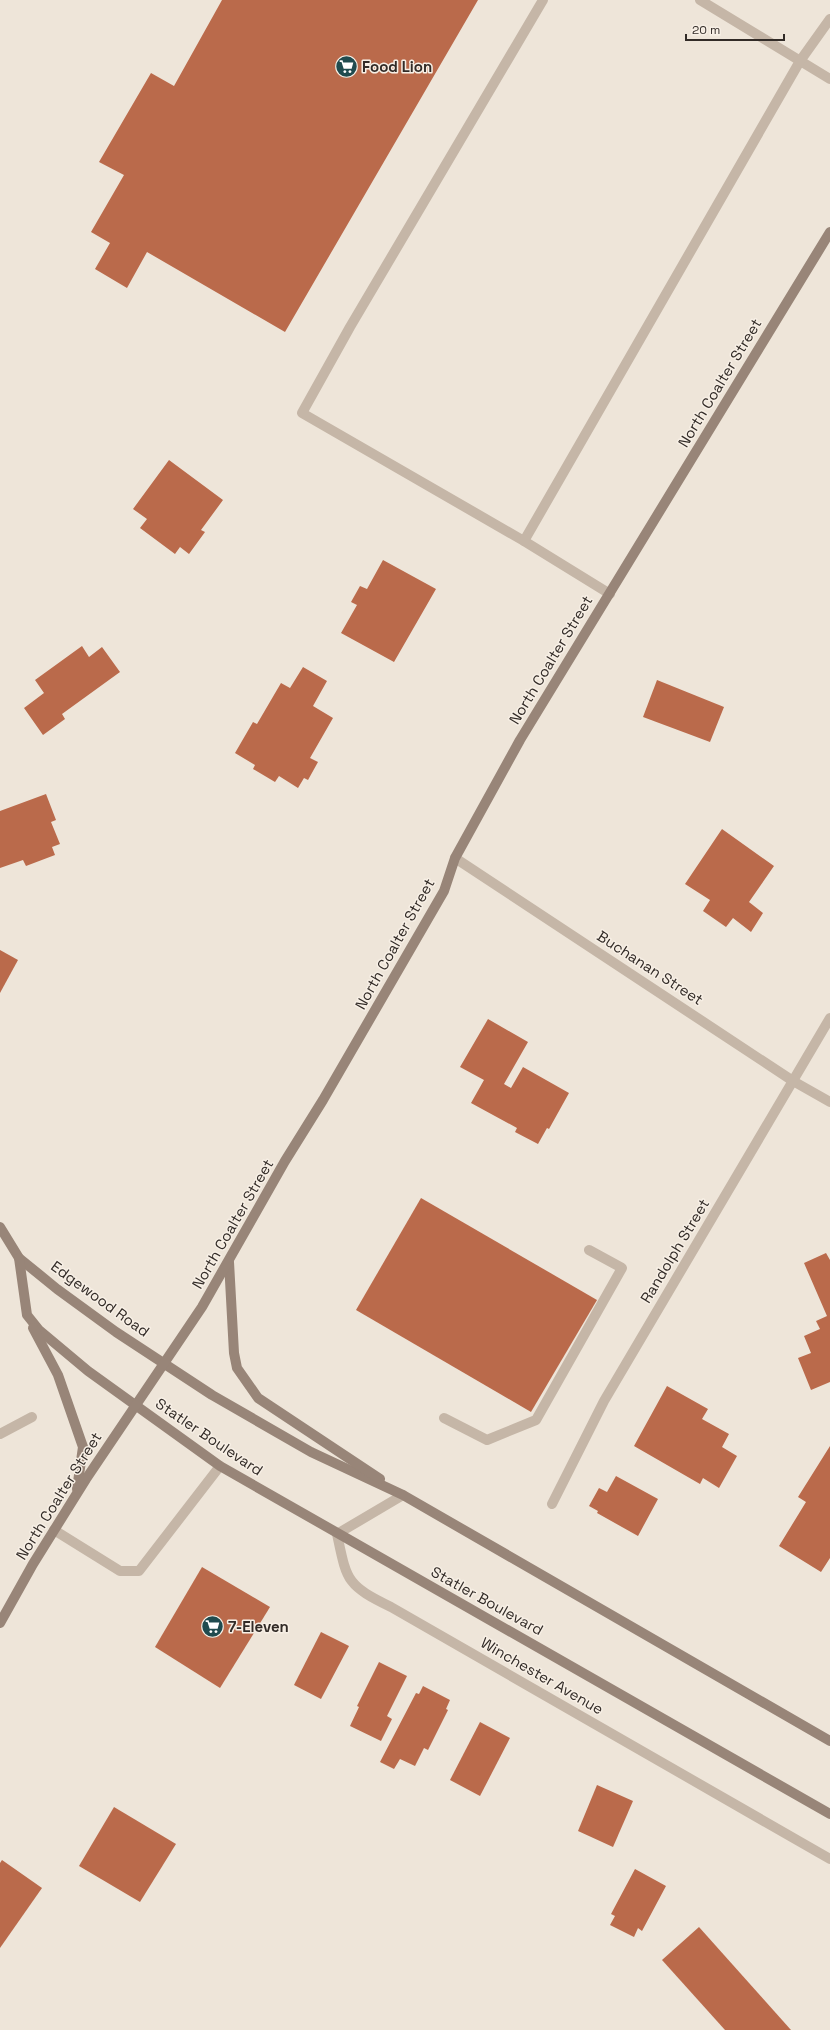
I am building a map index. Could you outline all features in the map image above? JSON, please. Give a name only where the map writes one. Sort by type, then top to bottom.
[{"type":"main road","name":"North Coalter Street","points":[[0,1623],[76,1495],[202,1307],[285,1161],[323,1100],[444,890],[455,858],[520,740],[830,232]]},
{"type":"main road","name":"Edgewood Road","points":[[0,1227],[19,1258],[92,1314],[164,1364]]},
{"type":"main road","name":"Edgewood Road","points":[[19,1258],[27,1315]]},
{"type":"main road","points":[[229,1261],[234,1353],[237,1368],[248,1385],[258,1398],[323,1439],[403,1495]]},
{"type":"main road","points":[[27,1315],[39,1330],[82,1366],[136,1405]]},
{"type":"main road","points":[[27,1315],[58,1375],[83,1447],[76,1495]]},
{"type":"main road","points":[[164,1364],[212,1395],[311,1452],[403,1495],[830,1741]]},
{"type":"main road","name":"Statler Boulevard","points":[[136,1405],[220,1466],[830,1814]]},
{"type":"street","points":[[543,0],[350,327],[302,413],[524,541],[610,594]]},
{"type":"street","points":[[700,0],[830,79]]},
{"type":"street","points":[[524,541],[800,61],[830,19]]},
{"type":"street","name":"Buchanan Street","points":[[455,858],[793,1081],[830,1102]]},
{"type":"street","name":"Randolph Street","points":[[552,1504],[604,1401],[830,1018]]},
{"type":"street","points":[[444,1418],[487,1440],[536,1420],[622,1268],[589,1250]]},
{"type":"street","points":[[0,1434],[32,1417]]},
{"type":"street","points":[[54,1530],[120,1571],[139,1571],[220,1466]]},
{"type":"street","points":[[337,1534],[403,1495]]},
{"type":"street","name":"Winchester Avenue","points":[[337,1534],[346,1574],[356,1588],[366,1595],[398,1611],[830,1860]]},
{"type":"building","points":[[222,0],[478,0],[285,332],[147,252],[127,288],[95,269],[110,243],[91,232],[124,175],[99,162],[151,73],[174,86]]},
{"type":"building","points":[[169,460],[223,500],[201,530],[205,532],[189,554],[180,547],[175,554],[140,528],[147,519],[133,509]]},
{"type":"building","points":[[383,560],[436,589],[394,662],[341,633],[357,605],[351,602],[360,586],[367,589]]},
{"type":"building","points":[[82,646],[89,657],[102,647],[120,672],[62,714],[65,719],[43,735],[24,708],[44,693],[35,680]]},
{"type":"building","points":[[303,667],[327,681],[313,706],[333,718],[310,758],[318,762],[308,780],[304,778],[298,788],[279,776],[275,782],[253,769],[255,765],[235,753],[253,722],[257,724],[281,683],[290,688]]},
{"type":"building","points":[[657,680],[724,707],[710,742],[643,717]]},
{"type":"building","points":[[46,794],[56,820],[51,822],[60,844],[52,847],[55,855],[26,866],[23,860],[0,868],[0,811]]},
{"type":"building","points":[[722,829],[774,866],[749,902],[763,913],[751,932],[733,918],[726,927],[703,911],[710,900],[685,884]]},
{"type":"building","points":[[0,950],[18,960],[0,993]]},
{"type":"building","points":[[488,1019],[528,1042],[504,1084],[511,1088],[523,1067],[569,1093],[549,1129],[547,1128],[538,1144],[515,1132],[517,1128],[471,1103],[484,1080],[460,1067]]},
{"type":"building","points":[[421,1198],[597,1300],[531,1412],[356,1310]]},
{"type":"building","points":[[826,1253],[830,1260],[830,1382],[811,1390],[798,1358],[811,1353],[804,1336],[820,1329],[816,1321],[827,1316],[804,1263]]},
{"type":"building","points":[[667,1386],[708,1409],[702,1419],[729,1434],[722,1447],[737,1456],[719,1488],[703,1478],[700,1484],[634,1446]]},
{"type":"building","points":[[830,1446],[830,1558],[821,1572],[779,1546],[806,1502],[798,1497]]},
{"type":"building","points":[[616,1476],[658,1499],[638,1536],[597,1513],[598,1511],[589,1506],[599,1488],[607,1492]]},
{"type":"building","name":"7-Eleven","points":[[202,1567],[270,1607],[220,1688],[155,1647]]},
{"type":"building","points":[[321,1632],[349,1646],[321,1699],[294,1685]]},
{"type":"building","points":[[379,1662],[407,1676],[387,1716],[392,1719],[381,1741],[350,1726],[359,1707],[357,1706]]},
{"type":"building","points":[[423,1686],[450,1700],[446,1709],[448,1710],[428,1750],[424,1748],[415,1766],[400,1759],[394,1769],[380,1762],[416,1693],[419,1694]]},
{"type":"building","points":[[480,1722],[510,1738],[480,1796],[450,1780]]},
{"type":"building","points":[[597,1785],[633,1801],[613,1847],[578,1831]]},
{"type":"building","points":[[114,1807],[176,1844],[140,1902],[79,1866]]},
{"type":"building","points":[[2,1860],[42,1888],[0,1948],[0,1863]]},
{"type":"building","points":[[635,1869],[666,1886],[642,1931],[638,1928],[634,1937],[610,1925],[615,1916],[611,1914]]},
{"type":"building","points":[[699,1927],[791,2030],[725,2030],[662,1960]]},
{"type":"place","name":"Food Lion","points":[[347,67]]},
{"type":"place","name":"7-Eleven","points":[[212,1627]]}]
